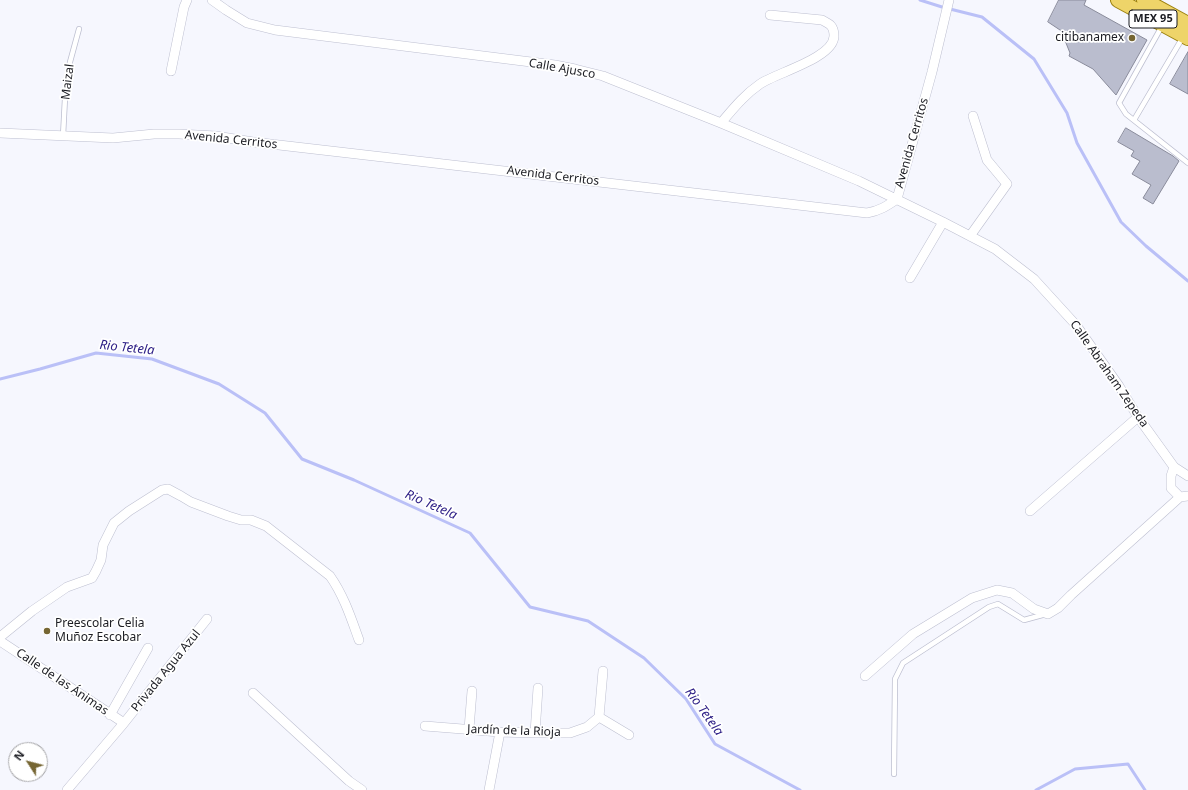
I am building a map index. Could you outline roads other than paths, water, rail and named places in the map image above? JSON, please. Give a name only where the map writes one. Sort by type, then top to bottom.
[{"type":"main road","name":"MEX 95","points":[[1118,0],[1163,24],[1186,32]]},
{"type":"main road","name":"MEX 95","points":[[1144,0],[1186,32]]},
{"type":"street","points":[[171,71],[186,0]]},
{"type":"street","name":"Calle Ajusco","points":[[212,0],[247,23],[275,30],[555,65],[603,76],[721,123],[897,199]]},
{"type":"street","name":"Avenida Cerritos","points":[[0,133],[113,138],[154,134],[216,136],[252,142],[867,213],[876,212],[897,199],[932,72],[949,0]]},
{"type":"street","points":[[721,123],[740,100],[761,84],[800,66],[823,53],[829,48],[834,40],[834,29],[829,23],[822,20],[770,15]]},
{"type":"street","points":[[970,236],[1007,184],[987,160],[973,116]]},
{"type":"street","name":"Calle Abraham Zepeda","points":[[897,199],[995,249],[1034,279],[1076,325],[1119,386],[1138,417],[1174,466],[1188,476]]},
{"type":"street","points":[[910,278],[943,222]]},
{"type":"street","points":[[1030,511],[1138,417]]},
{"type":"street","points":[[865,676],[913,634],[972,598],[997,590],[1012,593],[1034,609],[1048,614],[1058,608],[1184,496],[1171,488],[1171,476],[1174,466]]},
{"type":"street","points":[[0,637],[32,611],[67,586],[92,578],[100,560],[103,545],[114,523],[162,490],[168,489],[191,502],[228,516],[241,520],[251,520],[266,526],[330,576],[346,604],[359,640]]},
{"type":"street","name":"Privada Agua Azul","points":[[67,790],[124,723],[207,619]]},
{"type":"street","name":"Calle de las Ánimas","points":[[0,641],[124,723]]},
{"type":"street","points":[[110,715],[148,648]]},
{"type":"street","points":[[602,671],[599,717],[629,735]]},
{"type":"street","points":[[535,733],[538,688]]},
{"type":"street","points":[[469,729],[472,691]]},
{"type":"street","points":[[253,693],[349,781],[362,790]]},
{"type":"street","name":"Jardín de la Rioja","points":[[425,726],[500,732],[570,733],[587,727],[599,717]]},
{"type":"street","points":[[489,790],[500,732]]},
{"type":"lane","points":[[1163,24],[1119,103],[1126,114],[1188,163]]},
{"type":"lane","name":"Maizal","points":[[63,136],[70,62],[79,29]]},
{"type":"lane","points":[[1134,120],[1186,32]]},
{"type":"lane","points":[[894,774],[895,679],[903,663],[990,607],[998,604],[1024,620],[1048,614]]},
{"type":"waterway","points":[[920,0],[982,17],[1034,59],[1067,113],[1077,143],[1121,222],[1146,246],[1188,281]]},
{"type":"waterway","name":"Rio Tetela","points":[[0,379],[96,353],[152,359],[219,384],[265,413],[302,459],[354,480],[470,533],[530,607],[588,621],[644,658],[686,699],[715,744],[800,790]]},
{"type":"waterway","name":"Rio Tetela","points":[[1036,790],[1075,769],[1128,764],[1145,790]]},
{"type":"place","name":"citibanamex","points":[[1132,38]]},
{"type":"place","name":"Preescolar Celia Muñoz Escobar","points":[[47,631]]}]
